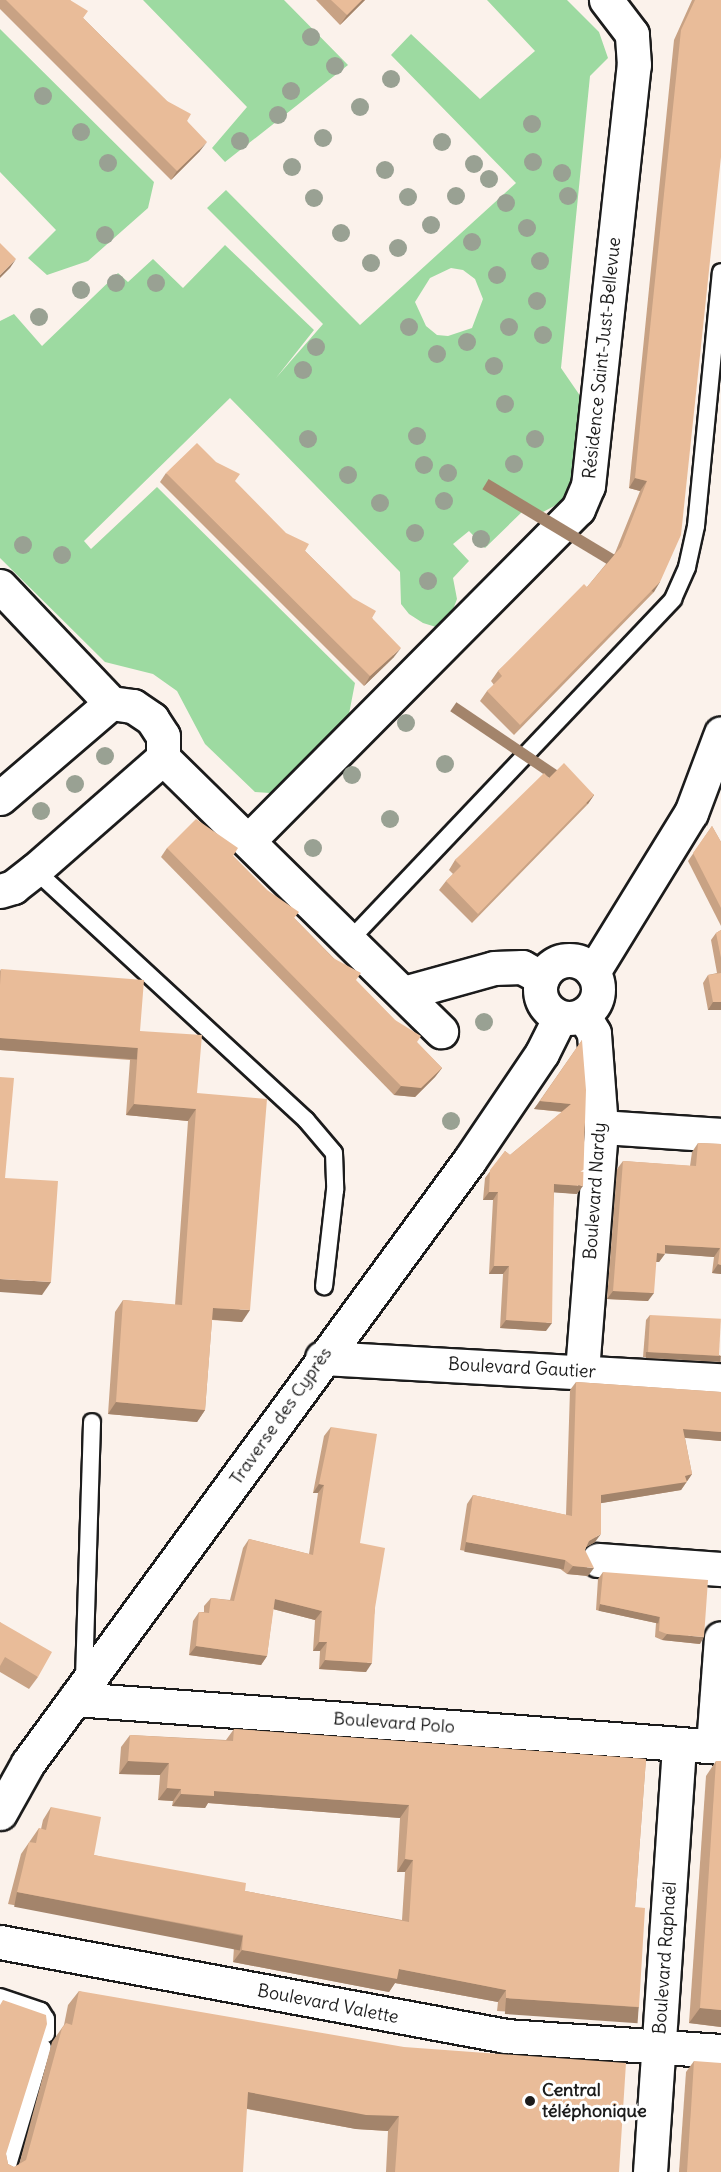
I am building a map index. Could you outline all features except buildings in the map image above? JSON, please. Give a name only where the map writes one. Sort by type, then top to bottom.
[{"type":"street","name":"Résidence Saint-Just-Bellevue","points":[[249,840],[578,510],[588,486],[634,65],[632,34],[614,4]]},
{"type":"street","points":[[0,586],[111,703],[133,706],[152,718],[163,736],[163,758],[441,1031]]},
{"type":"street","points":[[0,798],[111,703]]},
{"type":"street","points":[[593,972],[691,813],[721,733]]},
{"type":"street","points":[[0,891],[13,887],[35,870],[163,758]]},
{"type":"street","points":[[568,960],[586,965],[593,972],[598,981],[597,1001],[572,1016],[542,1002],[542,978],[557,963],[568,960]]},
{"type":"street","points":[[404,993],[494,968],[522,967],[542,978]]},
{"type":"street","name":"Boulevard Nardy","points":[[572,1016],[594,1033],[601,1127],[582,1371]]},
{"type":"street","name":"Traverse des Cyprès","points":[[0,1813],[28,1763],[322,1358],[469,1161],[542,1053],[572,1016]]},
{"type":"street","points":[[601,1127],[721,1135]]},
{"type":"street","name":"Boulevard Gautier","points":[[322,1358],[721,1380]]},
{"type":"street","points":[[598,1560],[721,1569]]},
{"type":"street","points":[[717,1747],[721,1638]]},
{"type":"street","name":"Boulevard Polo","points":[[80,1692],[717,1747]]},
{"type":"street","name":"Boulevard Raphaël","points":[[650,2172],[679,1744]]},
{"type":"street","name":"Boulevard Valette","points":[[0,1942],[506,2036],[721,2051]]},
{"type":"lane","points":[[349,941],[673,599],[687,567],[696,526],[721,272]]},
{"type":"lane","points":[[35,870],[306,1120],[334,1153],[335,1190],[324,1286]]},
{"type":"lane","points":[[80,1692],[92,1422]]},
{"type":"lane","points":[[0,1997],[41,2011],[46,2019],[45,2041],[6,2172]]},
{"type":"green space","points":[[143,0],[284,0],[348,65],[225,162],[212,148],[247,107]]},
{"type":"green space","points":[[487,0],[567,0],[599,32],[608,58],[590,76],[561,368],[583,400],[571,497],[543,512],[525,509],[485,548],[469,531],[453,544],[469,561],[453,578],[457,599],[449,620],[436,627],[423,623],[409,614],[401,604],[400,572],[230,398],[84,541],[91,549],[157,487],[355,683],[348,719],[270,793],[255,792],[205,744],[177,691],[153,674],[105,662],[0,558],[0,321],[14,314],[42,346],[118,273],[128,282],[153,259],[183,288],[225,245],[314,330],[276,378],[323,324],[207,208],[226,190],[360,325],[516,183],[391,55],[411,34],[480,99],[535,51]],"holes":[[[451,268],[463,270],[475,279],[483,299],[472,328],[448,336],[437,335],[426,326],[415,302],[430,278]]]},
{"type":"green space","points":[[0,29],[154,182],[148,208],[88,261],[47,275],[28,258],[56,230],[0,172]]},
{"type":"place","name":"Central téléphonique","points":[[530,2101]]}]
